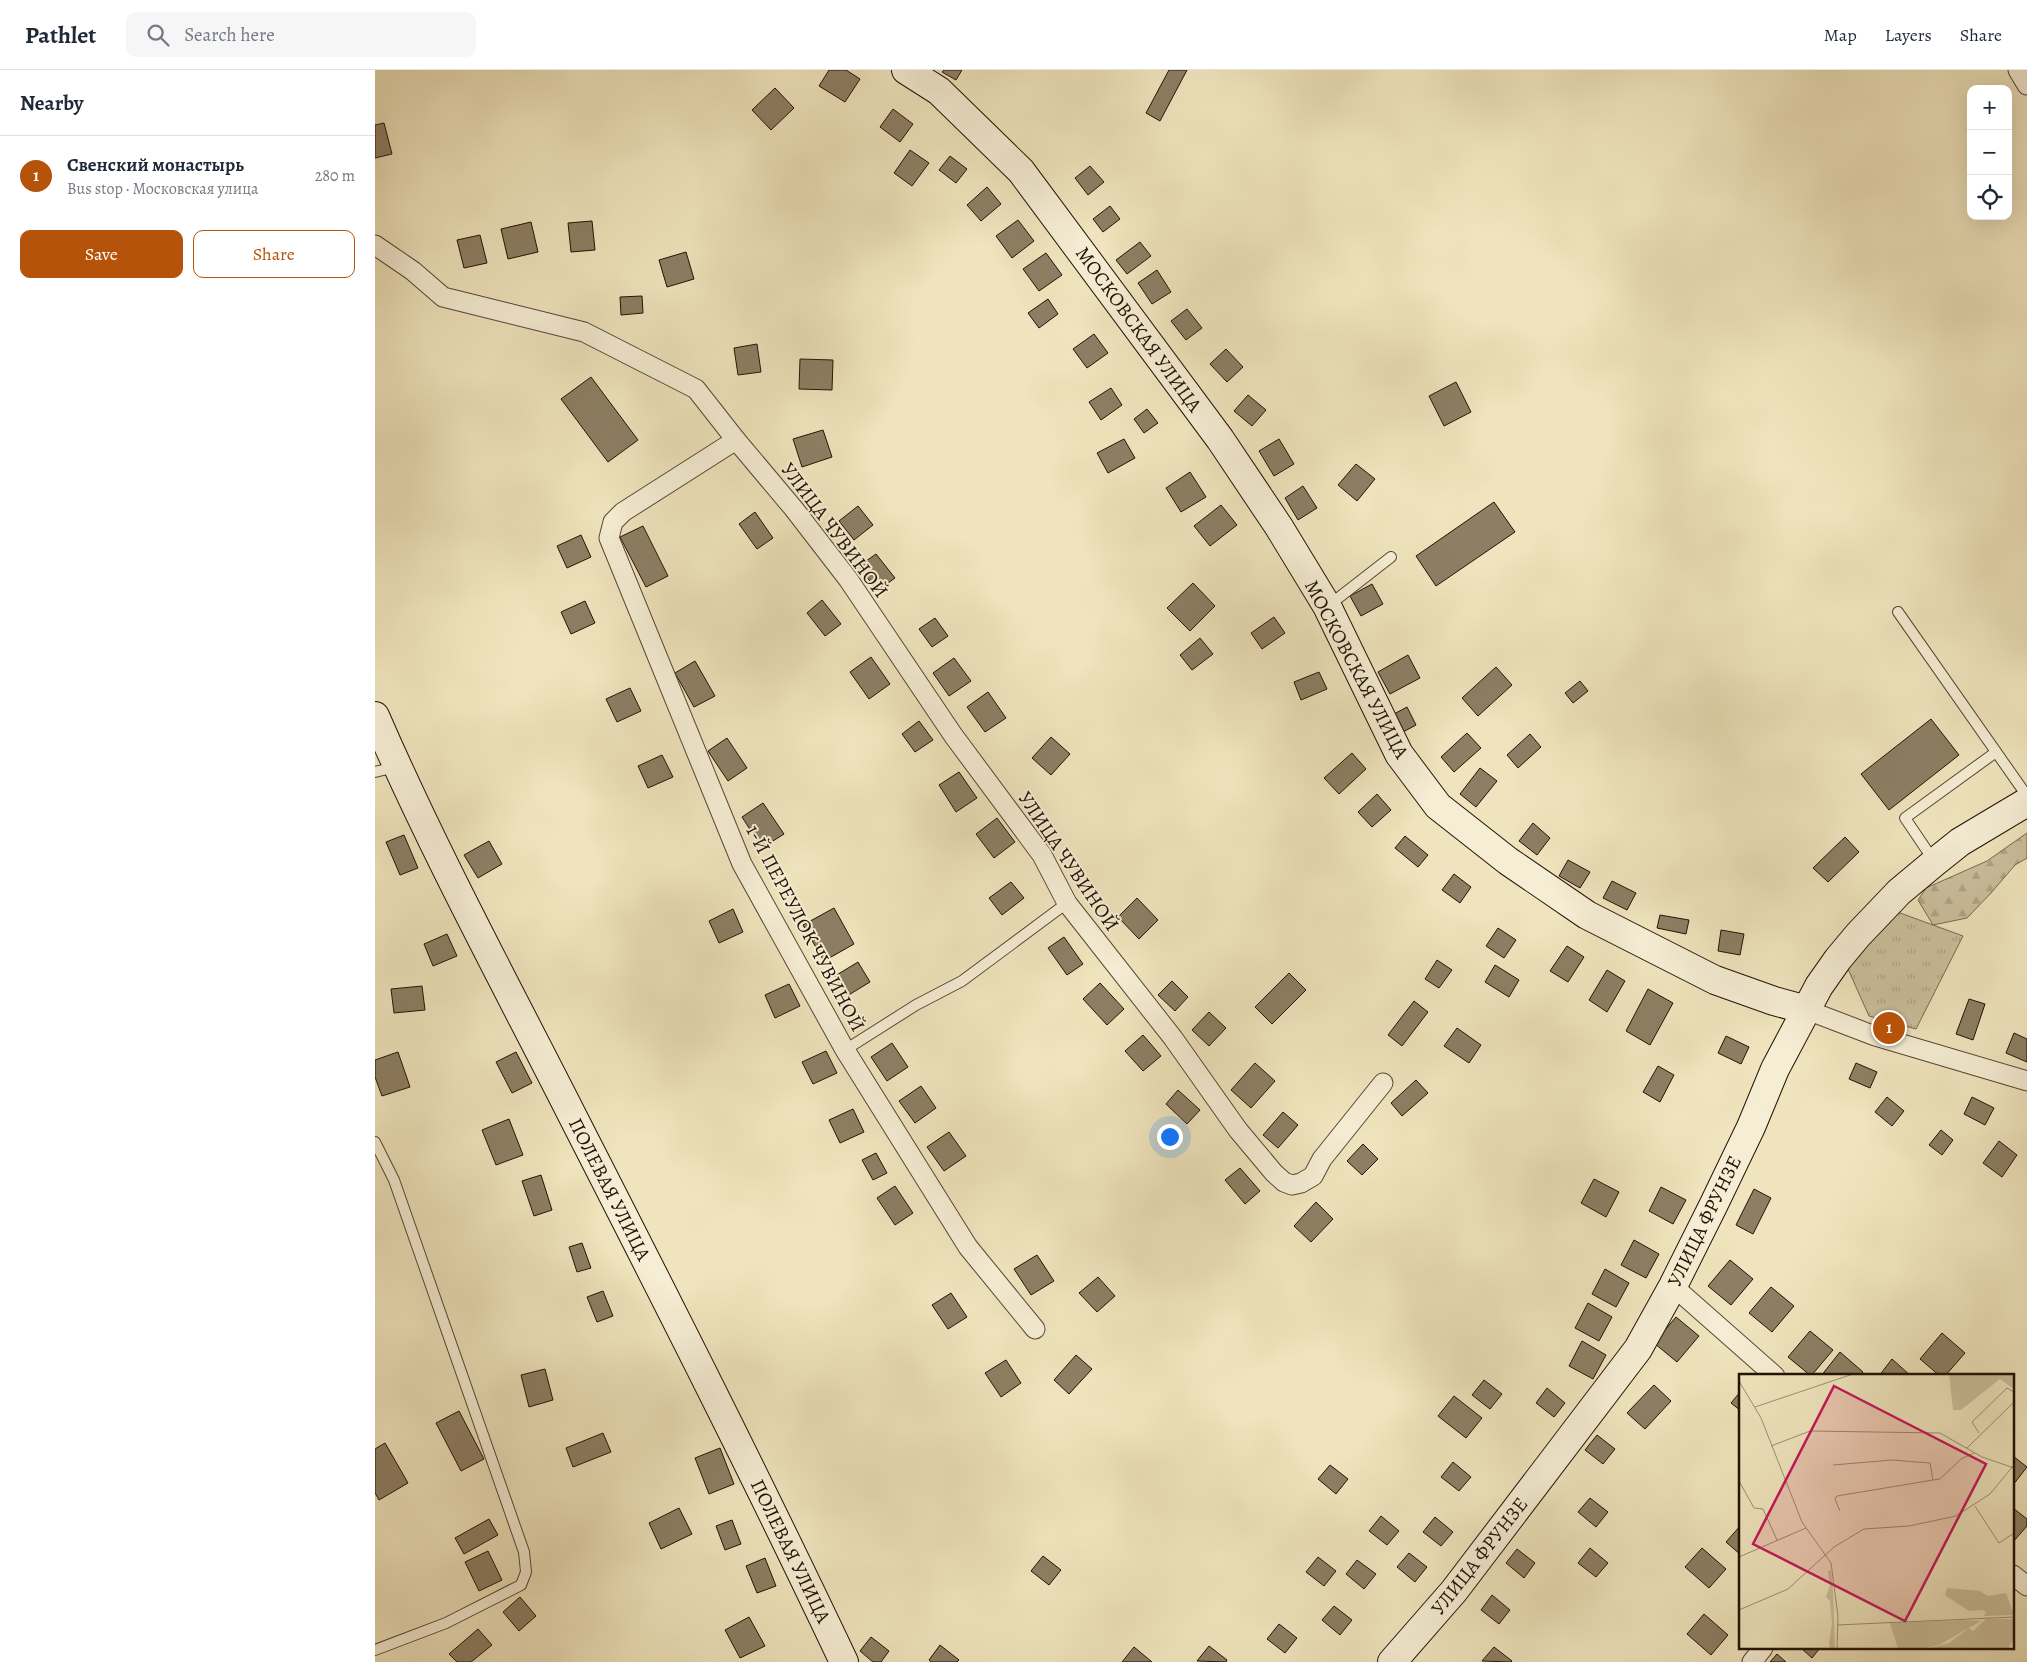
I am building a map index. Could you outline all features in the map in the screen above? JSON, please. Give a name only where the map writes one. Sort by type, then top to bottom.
[{"type":"street","name":"МОСКОВСКАЯ УЛИЦА","points":[[906,70],[939,91],[1021,170],[1220,439],[1279,527],[1327,606],[1399,754],[1438,806],[1508,861],[1587,915],[1715,980],[1773,1001],[1807,1010],[1875,1036],[2027,1081]]},
{"type":"street","points":[[2018,70],[2027,85]]},
{"type":"street","name":"УЛИЦА ЧУВИНОЙ","points":[[375,245],[413,271],[443,297],[584,332],[696,389],[729,446],[794,509],[848,579],[953,735],[1042,855],[1067,903],[1173,1038],[1238,1130],[1274,1173],[1284,1182],[1292,1185],[1301,1183],[1313,1176],[1322,1159],[1383,1083]]},
{"type":"street","name":"1-Й ПЕРЕУЛОК ЧУВИНОЙ","points":[[729,446],[623,512],[613,522],[609,538],[742,864],[845,1050],[969,1247],[1035,1329]]},
{"type":"street","name":"ПОЛЕВАЯ УЛИЦА","points":[[375,716],[386,770],[496,966],[689,1343],[779,1524],[844,1662]]},
{"type":"street","name":"УЛИЦА ФРУНЗЕ","points":[[1392,1662],[1454,1591],[1638,1349],[1673,1286],[1751,1127],[1775,1069],[1819,986],[1858,935],[1899,892],[1960,842],[2027,802]]},
{"type":"street","points":[[1673,1286],[1773,1374]]},
{"type":"street","points":[[2015,1577],[2027,1586]]},
{"type":"street","points":[[1752,1662],[1761,1650]]},
{"type":"lane","points":[[1327,606],[1391,557]]},
{"type":"lane","points":[[1898,612],[2027,796]]},
{"type":"lane","points":[[1935,862],[1905,818],[1997,752]]},
{"type":"lane","points":[[845,1050],[917,1005],[962,981],[1067,903]]},
{"type":"lane","points":[[375,1142],[395,1180],[524,1552],[527,1572],[521,1584],[455,1619],[375,1650]]},
{"type":"green space","points":[[2027,833],[2027,858],[2015,865],[1967,918],[1933,925],[1918,900],[1926,888],[1987,861]]},
{"type":"green space","points":[[1892,910],[1963,936],[1916,1029],[1869,1016],[1844,960]]},
{"type":"building","points":[[829,70],[846,70],[860,79],[845,102],[819,86]]},
{"type":"building","points":[[944,70],[962,70],[956,80],[942,72]]},
{"type":"building","points":[[1169,70],[1187,70],[1160,121],[1146,113]]},
{"type":"building","points":[[775,88],[794,108],[771,130],[752,110]]},
{"type":"building","points":[[893,109],[913,124],[900,142],[880,127]]},
{"type":"building","points":[[384,123],[392,154],[375,158],[375,125]]},
{"type":"building","points":[[910,150],[929,163],[912,186],[894,173]]},
{"type":"building","points":[[950,156],[967,169],[956,183],[939,170]]},
{"type":"building","points":[[1090,166],[1104,182],[1088,195],[1075,178]]},
{"type":"building","points":[[987,187],[1001,204],[981,221],[967,205]]},
{"type":"building","points":[[1110,206],[1120,219],[1103,232],[1093,219]]},
{"type":"building","points":[[1018,220],[1034,241],[1012,258],[996,236]]},
{"type":"building","points":[[592,221],[595,250],[571,252],[568,223]]},
{"type":"building","points":[[531,222],[538,252],[508,259],[501,229]]},
{"type":"building","points":[[480,235],[487,263],[464,268],[457,240]]},
{"type":"building","points":[[1140,242],[1151,256],[1127,274],[1116,260]]},
{"type":"building","points":[[686,252],[694,279],[667,287],[659,260]]},
{"type":"building","points":[[1046,253],[1062,275],[1039,291],[1023,269]]},
{"type":"building","points":[[1157,270],[1171,292],[1152,304],[1138,283]]},
{"type":"building","points":[[642,296],[643,313],[621,315],[620,297]]},
{"type":"building","points":[[1048,299],[1058,314],[1039,328],[1028,313]]},
{"type":"building","points":[[1187,309],[1202,328],[1186,340],[1171,321]]},
{"type":"building","points":[[1094,334],[1108,353],[1087,368],[1073,349]]},
{"type":"building","points":[[757,344],[761,372],[738,375],[734,348]]},
{"type":"building","points":[[1226,349],[1243,367],[1227,382],[1210,364]]},
{"type":"building","points":[[800,359],[833,360],[832,390],[799,389]]},
{"type":"building","points":[[591,377],[638,440],[608,462],[561,399]]},
{"type":"building","points":[[1456,382],[1471,412],[1444,426],[1429,396]]},
{"type":"building","points":[[1111,388],[1122,405],[1101,420],[1089,402]]},
{"type":"building","points":[[1248,395],[1266,410],[1252,426],[1234,411]]},
{"type":"building","points":[[1147,409],[1158,423],[1144,433],[1134,419]]},
{"type":"building","points":[[823,430],[832,457],[802,467],[793,439]]},
{"type":"building","points":[[1124,439],[1135,458],[1108,473],[1097,453]]},
{"type":"building","points":[[1279,439],[1294,464],[1274,476],[1259,451]]},
{"type":"building","points":[[1356,464],[1375,479],[1357,501],[1338,485]]},
{"type":"building","points":[[1190,472],[1206,497],[1181,512],[1166,488]]},
{"type":"building","points":[[1303,486],[1317,508],[1298,520],[1285,498]]},
{"type":"building","points":[[1494,502],[1515,532],[1436,586],[1416,556]]},
{"type":"building","points":[[1221,505],[1237,525],[1210,546],[1194,526]]},
{"type":"building","points":[[858,506],[873,525],[854,540],[839,521]]},
{"type":"building","points":[[755,512],[773,538],[757,549],[739,524]]},
{"type":"building","points":[[643,526],[668,576],[646,587],[620,537]]},
{"type":"building","points":[[581,535],[591,557],[567,568],[557,546]]},
{"type":"building","points":[[876,554],[895,578],[877,591],[859,566]]},
{"type":"building","points":[[1193,583],[1215,606],[1190,631],[1167,608]]},
{"type":"building","points":[[1372,584],[1383,604],[1361,616],[1350,596]]},
{"type":"building","points":[[822,600],[841,624],[825,636],[807,613]]},
{"type":"building","points":[[585,601],[595,623],[571,634],[561,612]]},
{"type":"building","points":[[1274,617],[1285,633],[1262,649],[1251,633]]},
{"type":"building","points":[[935,618],[948,636],[932,647],[919,629]]},
{"type":"building","points":[[1200,638],[1213,654],[1192,670],[1180,655]]},
{"type":"building","points":[[1408,655],[1420,678],[1390,694],[1378,672]]},
{"type":"building","points":[[871,657],[890,684],[869,699],[850,672]]},
{"type":"building","points":[[954,658],[971,681],[949,696],[933,673]]},
{"type":"building","points":[[695,661],[715,696],[694,707],[675,673]]},
{"type":"building","points":[[1496,667],[1512,685],[1478,716],[1462,698]]},
{"type":"building","points":[[1319,672],[1327,689],[1301,700],[1294,682]]},
{"type":"building","points":[[1580,681],[1588,691],[1573,703],[1565,693]]},
{"type":"building","points":[[630,688],[641,711],[617,722],[606,699]]},
{"type":"building","points":[[988,692],[1006,718],[985,732],[967,707]]},
{"type":"building","points":[[1407,707],[1416,725],[1403,732],[1394,714]]},
{"type":"building","points":[[1931,719],[1959,755],[1889,810],[1861,774]]},
{"type":"building","points":[[919,721],[933,740],[915,752],[902,734]]},
{"type":"building","points":[[1467,733],[1481,748],[1454,772],[1441,757]]},
{"type":"building","points":[[1530,734],[1541,747],[1518,768],[1507,755]]},
{"type":"building","points":[[1051,737],[1070,754],[1051,775],[1032,758]]},
{"type":"building","points":[[727,738],[747,768],[728,781],[708,751]]},
{"type":"building","points":[[1352,753],[1366,769],[1339,794],[1324,778]]},
{"type":"building","points":[[662,755],[673,777],[648,788],[638,766]]},
{"type":"building","points":[[1480,768],[1497,781],[1476,807],[1460,794]]},
{"type":"building","points":[[959,772],[977,798],[956,812],[939,785]]},
{"type":"building","points":[[1377,794],[1391,810],[1372,827],[1358,812]]},
{"type":"building","points":[[763,803],[784,834],[762,848],[742,817]]},
{"type":"building","points":[[997,818],[1015,842],[994,858],[976,834]]},
{"type":"building","points":[[1533,823],[1550,838],[1537,855],[1519,841]]},
{"type":"building","points":[[404,835],[418,868],[400,875],[386,842]]},
{"type":"building","points":[[1405,836],[1428,855],[1418,867],[1395,848]]},
{"type":"building","points":[[1845,837],[1859,852],[1828,882],[1813,868]]},
{"type":"building","points":[[489,841],[502,864],[478,878],[464,855]]},
{"type":"building","points":[[1568,860],[1590,872],[1580,888],[1559,876]]},
{"type":"building","points":[[1454,874],[1471,887],[1460,903],[1442,890]]},
{"type":"building","points":[[1612,881],[1636,893],[1627,910],[1603,898]]},
{"type":"building","points":[[1011,882],[1024,898],[1002,915],[989,898]]},
{"type":"building","points":[[1137,898],[1158,920],[1139,939],[1118,917]]},
{"type":"building","points":[[834,908],[854,944],[824,961],[803,925]]},
{"type":"building","points":[[733,909],[743,932],[719,943],[709,921]]},
{"type":"building","points":[[1660,915],[1689,920],[1686,934],[1657,928]]},
{"type":"building","points":[[1498,928],[1516,940],[1504,958],[1486,946]]},
{"type":"building","points":[[1721,930],[1744,934],[1740,955],[1718,951]]},
{"type":"building","points":[[447,934],[457,956],[433,966],[424,944]]},
{"type":"building","points":[[1064,937],[1083,964],[1067,975],[1048,948]]},
{"type":"building","points":[[1567,946],[1584,957],[1568,982],[1550,971]]},
{"type":"building","points":[[1437,960],[1452,970],[1439,988],[1425,979]]},
{"type":"building","points":[[858,962],[870,982],[847,996],[835,976]]},
{"type":"building","points":[[1495,965],[1519,980],[1509,997],[1485,982]]},
{"type":"building","points":[[1607,970],[1625,981],[1607,1012],[1589,1000]]},
{"type":"building","points":[[1289,973],[1306,990],[1272,1024],[1255,1007]]},
{"type":"building","points":[[1172,981],[1188,997],[1175,1011],[1158,995]]},
{"type":"building","points":[[1100,983],[1124,1009],[1107,1025],[1083,999]]},
{"type":"building","points":[[789,984],[800,1006],[775,1018],[765,995]]},
{"type":"building","points":[[422,986],[425,1010],[394,1013],[391,989]]},
{"type":"building","points":[[1648,989],[1673,1003],[1650,1045],[1626,1031]]},
{"type":"building","points":[[1969,999],[1985,1004],[1973,1040],[1956,1034]]},
{"type":"building","points":[[1414,1001],[1428,1012],[1402,1046],[1388,1035]]},
{"type":"building","points":[[1209,1012],[1226,1028],[1209,1046],[1192,1030]]},
{"type":"building","points":[[1457,1028],[1481,1045],[1469,1063],[1444,1046]]},
{"type":"building","points":[[2014,1033],[2027,1039],[2027,1062],[2006,1053]]},
{"type":"building","points":[[1143,1035],[1161,1056],[1143,1071],[1125,1051]]},
{"type":"building","points":[[1726,1036],[1749,1047],[1741,1064],[1718,1053]]},
{"type":"building","points":[[892,1043],[908,1067],[887,1081],[871,1057]]},
{"type":"building","points":[[826,1051],[837,1073],[813,1084],[802,1062]]},
{"type":"building","points":[[398,1052],[410,1087],[382,1096],[375,1077],[375,1060]]},
{"type":"building","points":[[516,1052],[532,1083],[512,1093],[496,1062]]},
{"type":"building","points":[[1255,1063],[1275,1081],[1251,1108],[1231,1090]]},
{"type":"building","points":[[1856,1063],[1877,1072],[1870,1088],[1849,1079]]},
{"type":"building","points":[[1658,1066],[1674,1075],[1660,1102],[1643,1092]]},
{"type":"building","points":[[1416,1080],[1428,1093],[1402,1116],[1391,1103]]},
{"type":"building","points":[[921,1086],[936,1108],[915,1123],[899,1101]]},
{"type":"building","points":[[1178,1090],[1200,1110],[1187,1124],[1166,1104]]},
{"type":"building","points":[[1887,1097],[1904,1111],[1892,1126],[1875,1112]]},
{"type":"building","points":[[1972,1097],[1994,1108],[1985,1125],[1964,1114]]},
{"type":"building","points":[[853,1109],[864,1132],[840,1143],[829,1120]]},
{"type":"building","points":[[1283,1112],[1298,1125],[1278,1148],[1263,1135]]},
{"type":"building","points":[[509,1119],[523,1155],[496,1165],[482,1130]]},
{"type":"building","points":[[1941,1130],[1953,1140],[1942,1155],[1929,1145]]},
{"type":"building","points":[[949,1132],[966,1156],[944,1171],[927,1147]]},
{"type":"building","points":[[1999,1141],[2017,1155],[2002,1177],[1983,1163]]},
{"type":"building","points":[[1363,1144],[1378,1159],[1362,1175],[1347,1161]]},
{"type":"building","points":[[876,1153],[887,1173],[873,1180],[862,1160]]},
{"type":"building","points":[[1240,1168],[1260,1191],[1245,1204],[1225,1180]]},
{"type":"building","points":[[541,1175],[552,1210],[534,1216],[522,1181]]},
{"type":"building","points":[[1594,1179],[1619,1192],[1606,1217],[1581,1203]]},
{"type":"building","points":[[895,1186],[913,1213],[895,1225],[877,1198]]},
{"type":"building","points":[[1661,1187],[1686,1200],[1673,1224],[1649,1211]]},
{"type":"building","points":[[1754,1189],[1771,1198],[1753,1234],[1736,1225]]},
{"type":"building","points":[[1316,1202],[1333,1219],[1311,1242],[1294,1226]]},
{"type":"building","points":[[1634,1240],[1659,1254],[1646,1278],[1621,1265]]},
{"type":"building","points":[[582,1243],[591,1268],[577,1272],[569,1247]]},
{"type":"building","points":[[1037,1255],[1054,1281],[1031,1295],[1014,1269]]},
{"type":"building","points":[[1730,1260],[1753,1279],[1731,1305],[1708,1286]]},
{"type":"building","points":[[1605,1269],[1629,1283],[1616,1307],[1592,1294]]},
{"type":"building","points":[[1098,1277],[1115,1296],[1097,1312],[1079,1293]]},
{"type":"building","points":[[1771,1287],[1794,1306],[1772,1332],[1749,1313]]},
{"type":"building","points":[[603,1291],[613,1316],[597,1322],[587,1297]]},
{"type":"building","points":[[951,1293],[967,1317],[948,1329],[932,1305]]},
{"type":"building","points":[[1588,1303],[1612,1317],[1599,1341],[1575,1328]]},
{"type":"building","points":[[1676,1317],[1699,1336],[1677,1362],[1654,1343]]},
{"type":"building","points":[[1810,1331],[1833,1350],[1813,1374],[1809,1374],[1788,1357]]},
{"type":"building","points":[[1942,1333],[1965,1353],[1947,1374],[1938,1374],[1920,1359]]},
{"type":"building","points":[[1582,1341],[1606,1355],[1593,1379],[1569,1366]]},
{"type":"building","points":[[1840,1352],[1863,1372],[1862,1374],[1823,1374]]},
{"type":"building","points":[[1076,1355],[1092,1369],[1069,1394],[1054,1380]]},
{"type":"building","points":[[1892,1359],[1909,1374],[1881,1374]]},
{"type":"building","points":[[1006,1360],[1021,1383],[1001,1397],[985,1373]]},
{"type":"building","points":[[545,1369],[553,1400],[529,1407],[521,1375]]},
{"type":"building","points":[[1484,1380],[1502,1394],[1490,1409],[1472,1395]]},
{"type":"building","points":[[1654,1385],[1671,1401],[1645,1429],[1627,1413]]},
{"type":"building","points":[[1547,1388],[1565,1403],[1554,1417],[1536,1403]]},
{"type":"building","points":[[1739,1393],[1739,1409],[1731,1403]]},
{"type":"building","points":[[1454,1396],[1482,1418],[1466,1438],[1438,1416]]},
{"type":"building","points":[[459,1411],[484,1459],[461,1471],[436,1423]]},
{"type":"building","points":[[603,1433],[611,1452],[573,1467],[566,1448]]},
{"type":"building","points":[[1597,1435],[1615,1449],[1603,1464],[1585,1450]]},
{"type":"building","points":[[385,1443],[408,1483],[379,1500],[375,1493],[375,1449]]},
{"type":"building","points":[[720,1448],[734,1484],[709,1494],[695,1458]]},
{"type":"building","points":[[2015,1458],[2027,1467],[2015,1482]]},
{"type":"building","points":[[1453,1462],[1471,1477],[1459,1491],[1441,1477]]},
{"type":"building","points":[[1330,1465],[1348,1479],[1336,1494],[1318,1479]]},
{"type":"building","points":[[1590,1498],[1608,1512],[1596,1527],[1578,1512]]},
{"type":"building","points":[[679,1508],[692,1534],[661,1549],[649,1523]]},
{"type":"building","points":[[2015,1510],[2027,1519],[2027,1526],[2015,1540]]},
{"type":"building","points":[[1381,1516],[1399,1531],[1387,1545],[1369,1531]]},
{"type":"building","points":[[1435,1517],[1453,1532],[1441,1546],[1423,1532]]},
{"type":"building","points":[[489,1519],[498,1535],[464,1554],[455,1538]]},
{"type":"building","points":[[732,1520],[741,1544],[725,1550],[716,1526]]},
{"type":"building","points":[[1739,1527],[1739,1553],[1726,1542]]},
{"type":"building","points":[[1590,1548],[1608,1563],[1596,1577],[1578,1563]]},
{"type":"building","points":[[1702,1548],[1726,1569],[1709,1588],[1685,1567]]},
{"type":"building","points":[[1517,1549],[1535,1563],[1524,1578],[1506,1563]]},
{"type":"building","points":[[488,1551],[502,1580],[479,1591],[465,1562]]},
{"type":"building","points":[[1409,1553],[1427,1567],[1415,1582],[1397,1567]]},
{"type":"building","points":[[1043,1556],[1061,1570],[1049,1585],[1031,1571]]},
{"type":"building","points":[[1318,1557],[1336,1571],[1324,1586],[1306,1572]]},
{"type":"building","points":[[765,1558],[776,1586],[757,1593],[746,1566]]},
{"type":"building","points":[[1357,1560],[1376,1574],[1364,1589],[1346,1574]]},
{"type":"building","points":[[1492,1595],[1510,1610],[1499,1624],[1481,1610]]},
{"type":"building","points":[[520,1597],[536,1616],[519,1631],[503,1612]]},
{"type":"building","points":[[1334,1606],[1352,1620],[1340,1635],[1322,1620]]},
{"type":"building","points":[[1704,1614],[1728,1635],[1711,1655],[1687,1634]]},
{"type":"building","points":[[749,1617],[765,1646],[740,1658],[725,1630]]},
{"type":"building","points":[[1279,1624],[1297,1638],[1285,1653],[1267,1639]]},
{"type":"building","points":[[478,1629],[492,1645],[471,1662],[457,1662],[449,1654]]},
{"type":"building","points":[[871,1637],[889,1651],[881,1662],[873,1662],[860,1651]]},
{"type":"building","points":[[940,1645],[959,1660],[957,1662],[931,1662],[929,1660]]},
{"type":"building","points":[[1209,1646],[1227,1660],[1226,1662],[1197,1661]]},
{"type":"building","points":[[1134,1647],[1152,1662],[1122,1662]]},
{"type":"building","points":[[1494,1647],[1512,1661],[1482,1661]]},
{"type":"building","points":[[1803,1650],[1818,1650],[1812,1658]]},
{"type":"building","points":[[1777,1654],[1786,1662],[1770,1662]]},
{"type":"place","name":"Свенский монастырь","points":[[1889,1028]]}]
